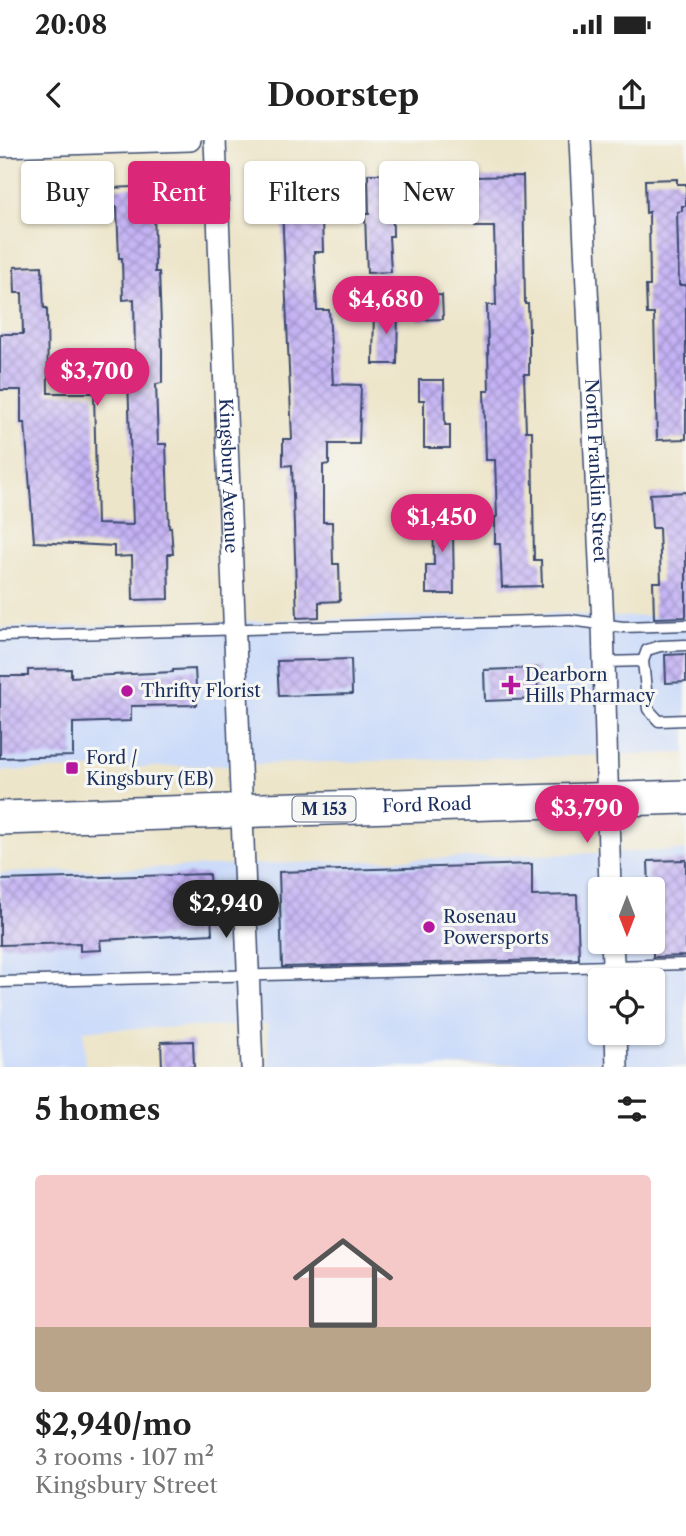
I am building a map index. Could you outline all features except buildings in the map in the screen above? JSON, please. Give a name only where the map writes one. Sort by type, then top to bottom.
[{"type":"main road","name":"Ford Road","points":[[0,818],[686,797]]},
{"type":"street","points":[[0,146],[190,140]]},
{"type":"street","name":"Kingsbury Avenue","points":[[215,140],[252,1067]]},
{"type":"street","name":"North Franklin Street","points":[[580,140],[603,624],[610,877]]},
{"type":"street","points":[[616,1045],[617,1067]]},
{"type":"lane","points":[[0,636],[570,621],[623,627],[686,625]]},
{"type":"lane","points":[[686,645],[660,646],[647,650],[643,661],[648,709],[651,714],[659,720],[686,720]]},
{"type":"lane","points":[[604,662],[643,661]]},
{"type":"lane","points":[[654,968],[686,964]]},
{"type":"lane","points":[[0,982],[248,975],[588,973]]},
{"type":"shaded area","points":[[547,613],[616,617],[686,615],[686,753],[0,771],[0,628]]},
{"type":"shaded area","points":[[686,850],[686,1067],[598,1067],[598,1061],[438,1067],[269,1067],[267,1025],[84,1030],[85,1067],[0,1067],[0,873]]},
{"type":"place","name":"Dearborn Hills Pharmacy","points":[[511,685]]},
{"type":"place","name":"Thrifty Florist","points":[[127,691]]},
{"type":"place","name":"Ford / Kingsbury (EB)","points":[[72,768]]},
{"type":"place","name":"Rosenau Powersports","points":[[429,927]]}]
